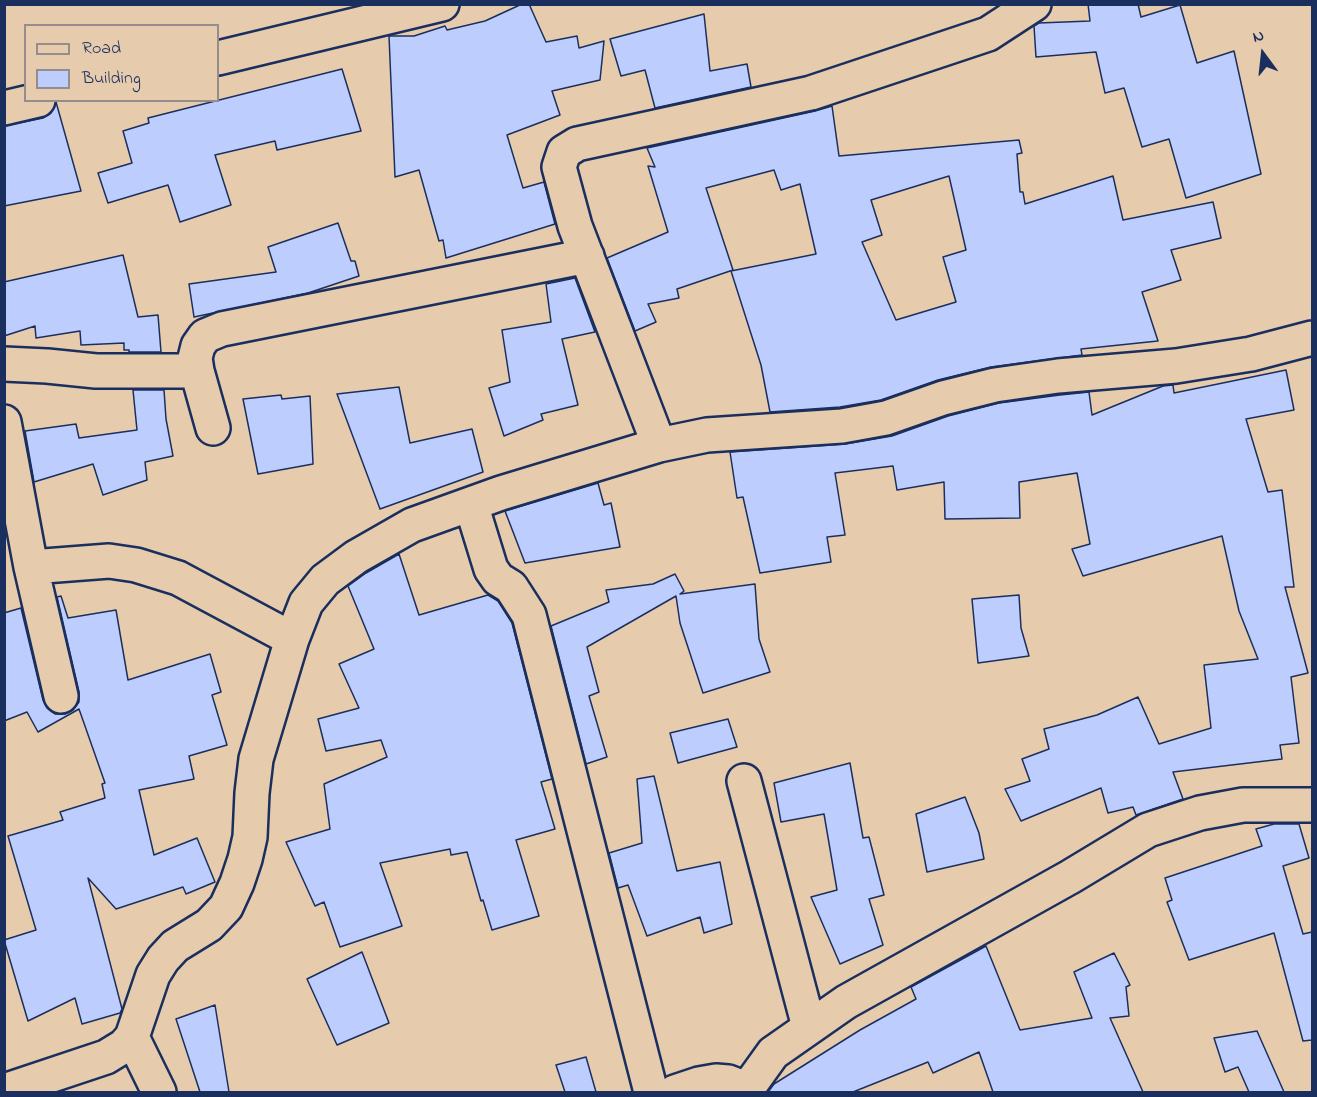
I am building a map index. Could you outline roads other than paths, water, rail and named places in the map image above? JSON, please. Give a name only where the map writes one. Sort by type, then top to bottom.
[{"type":"street","points":[[219,58],[442,4]]},
{"type":"street","points":[[659,445],[575,226],[559,167],[564,152],[577,144],[811,93],[988,34],[1034,4]]},
{"type":"street","points":[[4,108],[30,102]]},
{"type":"street","points":[[213,428],[195,358],[198,346],[205,336],[222,329],[587,256]]},
{"type":"street","points":[[4,1091],[106,1057],[124,1046],[132,1037],[153,975],[163,959],[176,946],[209,925],[225,907],[237,883],[250,837],[256,759],[292,639],[306,603],[325,580],[356,557],[412,525],[659,445],[707,435],[842,426],[886,418],[943,398],[995,385],[1058,376],[1176,366],[1251,354],[1312,338]]},
{"type":"street","points":[[4,364],[96,370],[197,371]]},
{"type":"street","points":[[4,422],[31,567],[61,696]]},
{"type":"street","points":[[471,504],[491,569],[498,579],[511,587],[529,615],[651,1092]]},
{"type":"street","points":[[31,567],[108,561],[136,566],[178,578],[292,639]]},
{"type":"street","points":[[744,781],[809,1027]]},
{"type":"street","points":[[675,1092],[716,1081],[728,1082],[745,1091],[773,1053],[846,1002],[1060,883],[1148,830],[1200,813],[1243,805],[1312,805]]},
{"type":"street","points":[[132,1037],[159,1092]]}]
